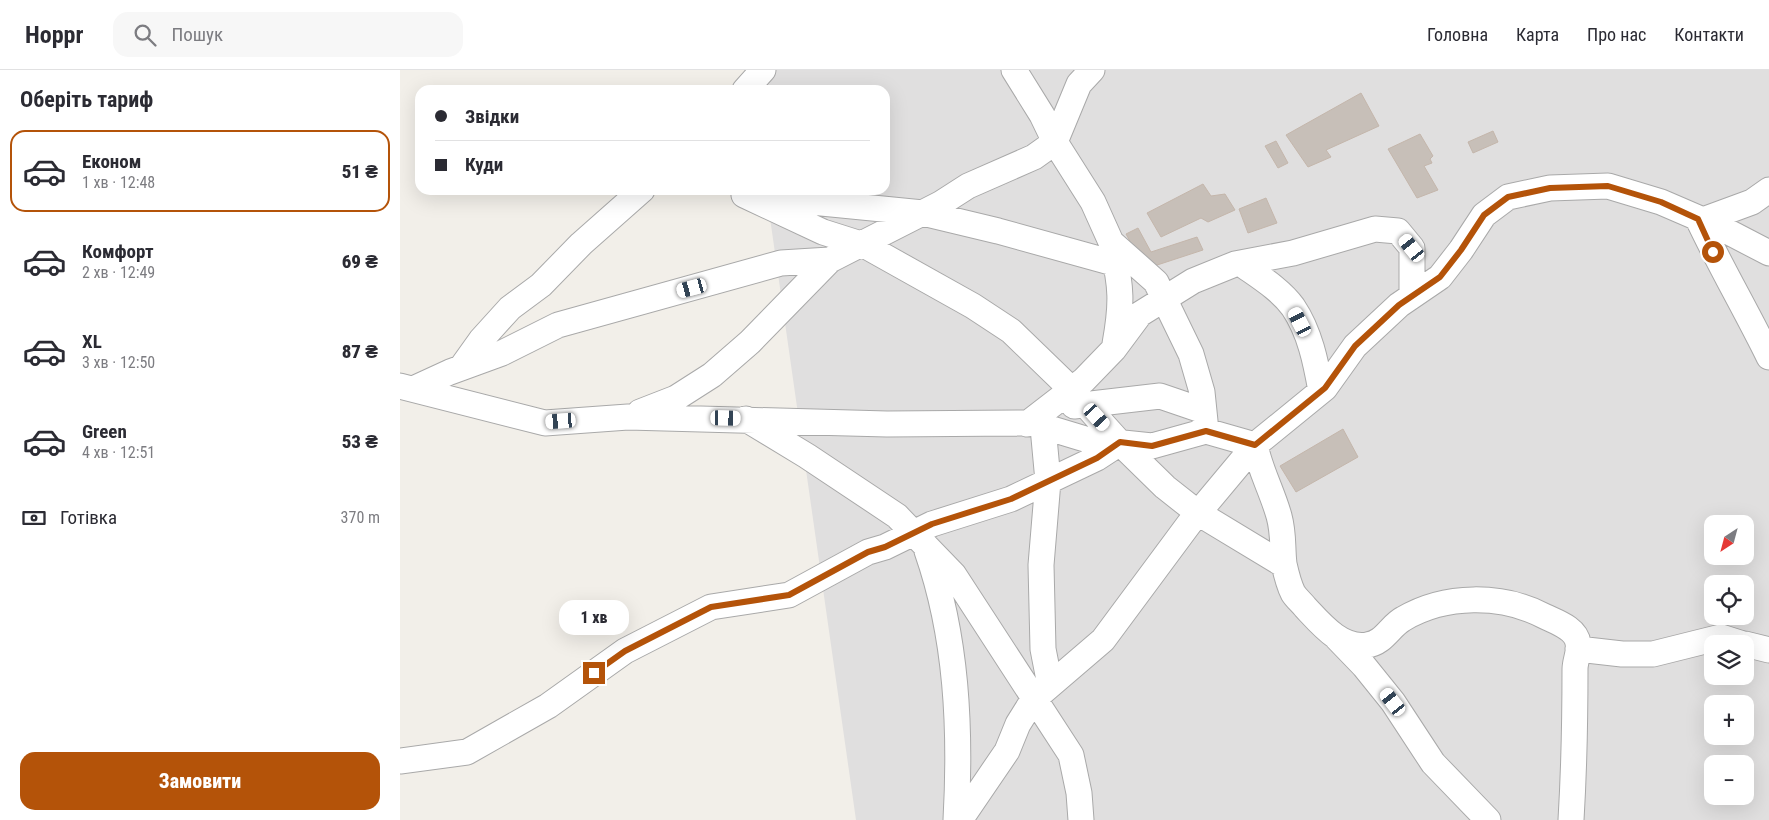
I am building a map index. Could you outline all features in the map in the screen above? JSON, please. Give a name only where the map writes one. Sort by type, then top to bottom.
[{"type":"street","points":[[750,85],[763,70]]},
{"type":"street","points":[[1014,70],[1042,115],[1054,142],[1093,202],[1114,253],[1120,280],[1121,309],[1114,348]]},
{"type":"street","points":[[407,387],[502,353],[558,325],[781,263],[830,260],[874,240],[968,186],[1034,157],[1054,142],[1079,84],[1092,70]]},
{"type":"street","points":[[958,820],[1007,751],[1018,724],[1042,692],[1103,640],[1198,513],[1255,445],[1321,391],[1355,346],[1412,296],[1440,277],[1484,215],[1508,197],[1550,188],[1608,186],[1661,202],[1769,253]]},
{"type":"street","points":[[1701,220],[1752,202],[1769,190]]},
{"type":"street","points":[[461,368],[481,340],[510,308],[541,284],[581,244],[636,195]]},
{"type":"street","points":[[741,195],[874,240],[1011,331],[1079,397],[1165,487],[1198,513],[1284,564]]},
{"type":"street","points":[[754,195],[923,213],[998,231],[1114,253],[1156,282],[1191,354],[1202,392],[1205,421]]},
{"type":"street","points":[[1701,220],[1713,252],[1744,305],[1769,357]]},
{"type":"street","points":[[1035,425],[1079,397],[1140,314],[1193,281],[1240,263],[1293,252],[1375,229],[1398,231],[1412,248],[1412,296]]},
{"type":"street","points":[[628,417],[676,398],[712,374],[750,342],[830,260]]},
{"type":"street","points":[[1240,263],[1271,285],[1293,307],[1308,336],[1321,391]]},
{"type":"street","points":[[407,387],[545,423],[628,417],[745,418],[886,424],[1035,425],[1085,439],[1152,446],[1205,421]]},
{"type":"street","points":[[1079,397],[1160,396],[1205,421],[1255,445]]},
{"type":"street","points":[[745,418],[851,484],[897,516],[954,575],[980,613],[1042,692]]},
{"type":"street","points":[[1035,425],[1048,481],[1041,565],[1042,692],[1051,722],[1071,755],[1079,793],[1081,820]]},
{"type":"street","points":[[400,761],[467,752],[548,706],[625,651],[711,607],[789,595],[868,552],[919,537],[932,524],[1011,499],[1097,458],[1120,442]]},
{"type":"street","points":[[1255,445],[1260,468],[1280,518],[1285,544],[1284,564],[1294,594],[1364,666],[1393,702],[1433,763],[1488,820]]},
{"type":"street","points":[[919,537],[946,619],[954,673],[958,756],[958,820]]},
{"type":"street","points":[[1336,637],[1351,643],[1368,645],[1384,638],[1402,619],[1435,606],[1470,600],[1503,600],[1535,611],[1572,631],[1578,643],[1578,649],[1571,820]]},
{"type":"street","points":[[1578,649],[1622,654],[1653,654],[1704,641]]},
{"type":"street","points":[[1754,646],[1769,650]]},
{"type":"shaded area","points":[[749,70],[1769,70],[1769,820],[856,820],[767,195],[890,195],[890,85],[751,85]]},
{"type":"building","points":[[1361,93],[1379,126],[1326,150],[1331,157],[1308,167],[1286,135]]},
{"type":"building","points":[[1493,131],[1498,142],[1473,153],[1468,142]]},
{"type":"building","points":[[1420,134],[1433,156],[1430,159],[1432,163],[1424,166],[1438,190],[1417,198],[1388,149]]},
{"type":"building","points":[[1276,141],[1288,163],[1278,168],[1265,146]]},
{"type":"building","points":[[1203,184],[1211,196],[1225,194],[1235,210],[1208,222],[1201,218],[1161,237],[1147,213]]},
{"type":"building","points":[[1266,198],[1277,223],[1248,233],[1239,209]]},
{"type":"building","points":[[1138,228],[1151,252],[1197,237],[1203,250],[1145,269],[1126,234]]},
{"type":"building","points":[[1343,429],[1358,457],[1296,492],[1280,466]]},
{"type":"route","points":[[594,673],[625,651],[711,607],[789,595],[868,552],[885,547],[932,524],[1011,499],[1097,458],[1120,442],[1152,446],[1206,431],[1255,445],[1325,388],[1355,346],[1399,305],[1440,277],[1484,215],[1508,197],[1550,188],[1608,186],[1661,202],[1698,219],[1713,252]]}]
